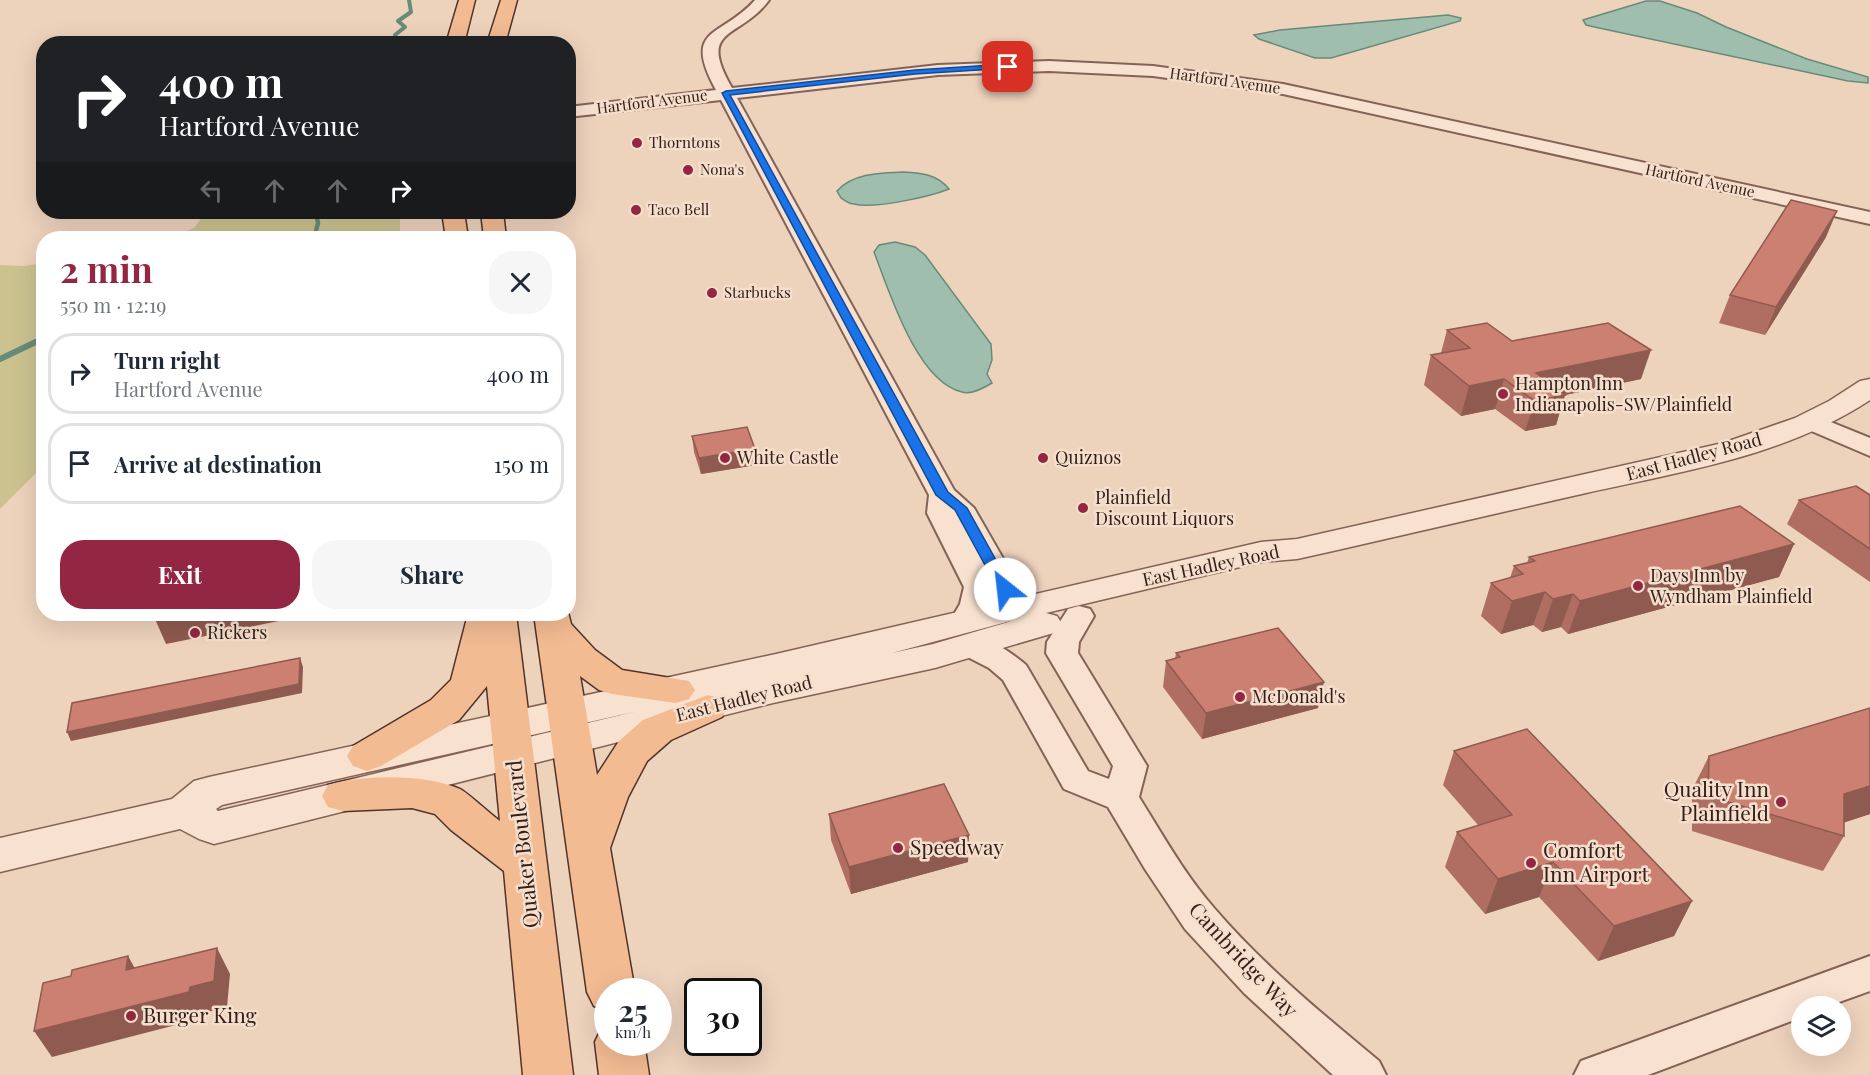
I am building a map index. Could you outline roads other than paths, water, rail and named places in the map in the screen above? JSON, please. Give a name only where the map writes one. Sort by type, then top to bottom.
[{"type":"main road","points":[[457,36],[467,0]]},
{"type":"main road","points":[[498,36],[509,0]]},
{"type":"main road","points":[[367,756],[445,710],[469,684],[483,621]]},
{"type":"main road","name":"Quaker Boulevard","points":[[499,621],[548,1075]]},
{"type":"main road","points":[[554,621],[582,659],[612,681],[692,699]]},
{"type":"main road","points":[[554,621],[609,978]]},
{"type":"main road","points":[[589,848],[608,792],[636,746],[692,699]]},
{"type":"main road","points":[[342,796],[412,793],[448,801],[466,819],[524,862]]},
{"type":"main road","points":[[621,1056],[624,1075]]},
{"type":"street","points":[[762,0],[754,10],[719,35],[711,45],[709,55],[726,93],[943,495],[960,508],[1022,618]]},
{"type":"street","name":"Hartford Avenue","points":[[576,111],[915,72],[982,68],[1074,67],[1176,74],[1292,91],[1870,218]]},
{"type":"street","name":"East Hadley Road","points":[[185,812],[214,828],[342,796],[511,740],[966,634],[1261,552],[1297,549],[1699,458],[1755,442],[1811,422],[1838,409],[1870,387]]},
{"type":"street","points":[[1811,422],[1870,448]]},
{"type":"street","points":[[943,495],[940,513],[979,587],[966,634],[1015,673],[1076,780],[1121,798],[1130,766],[1062,653],[1063,642],[1079,616]]},
{"type":"street","name":"East Hadley Road","points":[[1022,618],[1079,616],[1279,571],[1297,549]]},
{"type":"street","name":"East Hadley Road","points":[[0,855],[185,812],[208,792],[367,756],[511,740]]},
{"type":"street","name":"Cambridge Way","points":[[1121,798],[1158,859],[1199,918],[1258,981],[1364,1075]]},
{"type":"street","points":[[1596,1075],[1870,974]]},
{"type":"waterway","points":[[395,36],[405,27],[398,21],[411,12],[409,0]]},
{"type":"waterway","points":[[316,231],[317,219]]},
{"type":"waterway","points":[[0,359],[36,342]]},
{"type":"place","name":"Thorntons","points":[[637,143]]},
{"type":"place","name":"Nona's","points":[[688,170]]},
{"type":"place","name":"Taco Bell","points":[[636,210]]},
{"type":"place","name":"Starbucks","points":[[712,293]]},
{"type":"place","name":"Hampton Inn Indianapolis-SW/Plainfield","points":[[1503,394]]},
{"type":"place","name":"White Castle","points":[[725,458]]},
{"type":"place","name":"Quiznos","points":[[1043,458]]},
{"type":"place","name":"Plainfield Discount Liquors","points":[[1083,508]]},
{"type":"place","name":"Days Inn by Wyndham Plainfield","points":[[1638,586]]},
{"type":"place","name":"Rickers","points":[[195,633]]},
{"type":"place","name":"McDonald's","points":[[1240,697]]},
{"type":"place","name":"Quality Inn Plainfield","points":[[1781,802]]},
{"type":"place","name":"Speedway","points":[[898,848]]},
{"type":"place","name":"Comfort Inn Airport","points":[[1531,863]]},
{"type":"place","name":"Burger King","points":[[131,1016]]}]
